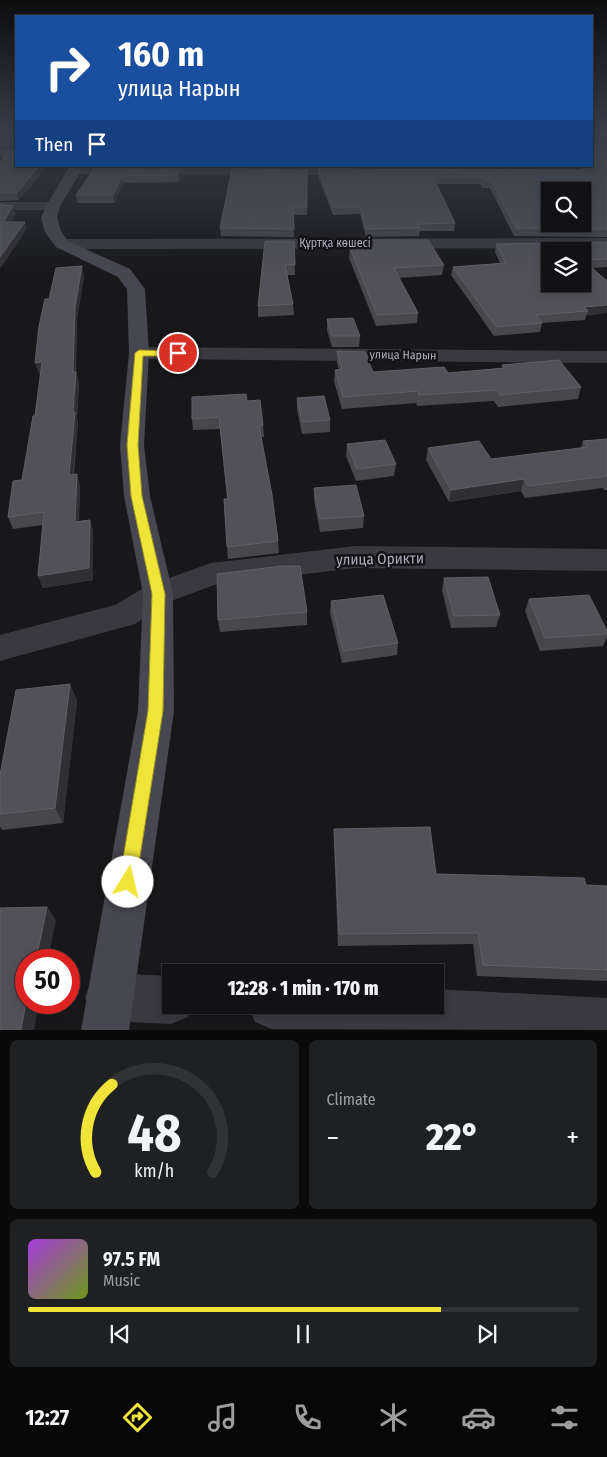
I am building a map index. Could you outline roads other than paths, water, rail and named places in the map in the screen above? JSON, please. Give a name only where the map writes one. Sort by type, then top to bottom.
[{"type":"main road","points":[[69,179],[53,206],[49,218],[53,232],[62,244],[106,262],[124,273],[136,289],[139,353],[133,453],[137,496],[158,594],[156,711],[107,1013]]},
{"type":"street","points":[[0,206],[53,206]]},
{"type":"street","name":"Құртқа көшесі","points":[[62,244],[607,243]]},
{"type":"street","name":"улица Нарын","points":[[139,353],[607,358]]},
{"type":"street","name":"улица Орикти","points":[[0,648],[124,615],[158,594],[211,574],[354,557],[607,560]]},
{"type":"street","points":[[107,1013],[162,1002]]},
{"type":"street","points":[[444,1014],[607,1022]]}]
